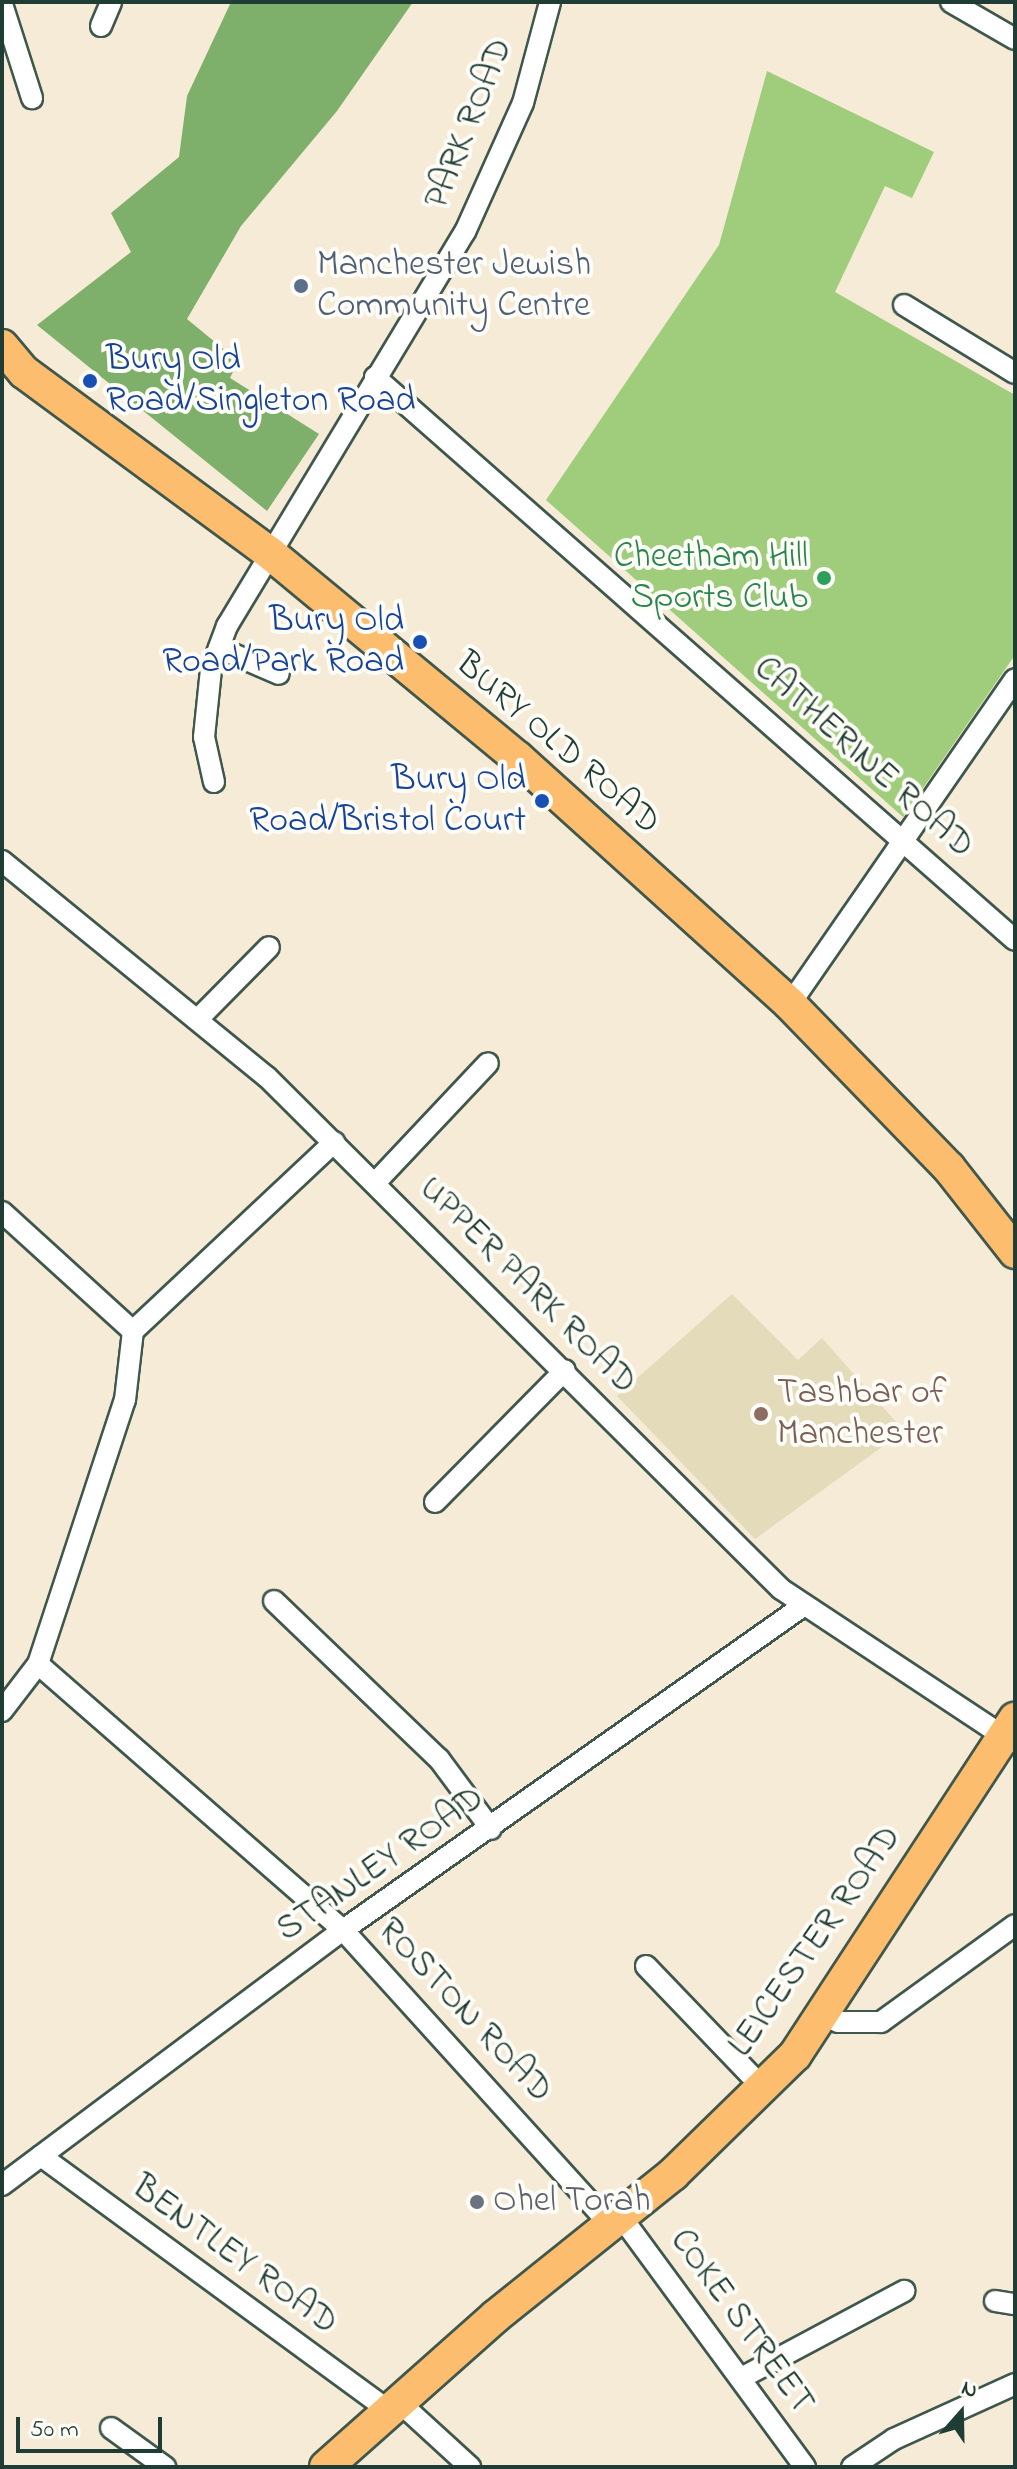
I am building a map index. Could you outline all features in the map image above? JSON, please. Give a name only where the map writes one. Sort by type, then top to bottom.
[{"type":"main road","name":"BURY OLD ROAD","points":[[2,346],[24,372],[271,554],[518,758],[790,1004],[949,1168],[1015,1252]]},
{"type":"main road","name":"LEICESTER ROAD","points":[[326,2467],[393,2406],[616,2222],[763,2088],[825,2012],[1011,1733]]},
{"type":"street","points":[[101,26],[111,2]]},
{"type":"street","name":"PARK ROAD","points":[[214,782],[204,737],[219,648],[497,168],[550,2]]},
{"type":"street","points":[[951,2],[1015,39]]},
{"type":"street","points":[[2,4],[32,98]]},
{"type":"street","points":[[904,305],[1015,373]]},
{"type":"street","name":"CATHERINE ROAD","points":[[375,377],[1015,940]]},
{"type":"street","points":[[219,648],[279,674]]},
{"type":"street","points":[[790,1004],[1015,679]]},
{"type":"street","name":"UPPER PARK ROAD","points":[[2,861],[200,1017],[376,1182],[803,1606],[1011,1733]]},
{"type":"street","points":[[200,1017],[269,947]]},
{"type":"street","points":[[376,1182],[488,1063]]},
{"type":"street","points":[[2,1711],[38,1664],[125,1400],[133,1331],[334,1142]]},
{"type":"street","points":[[2,1212],[133,1331]]},
{"type":"street","points":[[435,1502],[565,1370]]},
{"type":"street","points":[[274,1601],[439,1759],[491,1829]]},
{"type":"street","name":"STANLEY ROAD","points":[[2,2185],[343,1930],[491,1829],[803,1606]]},
{"type":"street","name":"ROSTON ROAD","points":[[38,1664],[343,1930],[616,2222]]},
{"type":"street","points":[[825,2012],[838,2022],[881,2022],[1015,1925]]},
{"type":"street","points":[[646,1966],[763,2088]]},
{"type":"street","name":"BENTLEY ROAD","points":[[41,2156],[393,2406],[470,2467]]},
{"type":"street","name":"COKE STREET","points":[[616,2222],[743,2377],[805,2467]]},
{"type":"street","points":[[743,2377],[904,2291]]},
{"type":"street","points":[[852,2467],[894,2439],[1015,2384]]},
{"type":"street","points":[[111,2428],[165,2467]]},
{"type":"shaded area","name":"Tashbar of Manchester","points":[[732,1294],[798,1360],[822,1338],[904,1431],[755,1539],[617,1396]]},
{"type":"green space","points":[[231,2],[413,2],[337,111],[241,226],[187,319],[238,361],[230,378],[319,434],[267,511],[37,325],[131,252],[111,213],[179,157],[187,96]]},
{"type":"green space","name":"Cheetham Hill Sports Club","points":[[767,71],[934,152],[912,198],[885,186],[835,292],[1015,395],[1015,655],[903,817],[546,500],[719,245]]},
{"type":"place","name":"Manchester Jewish Community Centre","points":[[301,286]]},
{"type":"place","name":"Bury Old Road/Singleton Road","points":[[90,381]]},
{"type":"place","name":"Cheetham Hill Sports Club","points":[[824,578]]},
{"type":"place","name":"Bury Old Road/Park Road","points":[[420,642]]},
{"type":"place","name":"Bury Old Road/Bristol Court","points":[[542,801]]},
{"type":"place","name":"Tashbar of Manchester","points":[[761,1414]]},
{"type":"place","name":"Ohel Torah","points":[[477,2202]]}]
